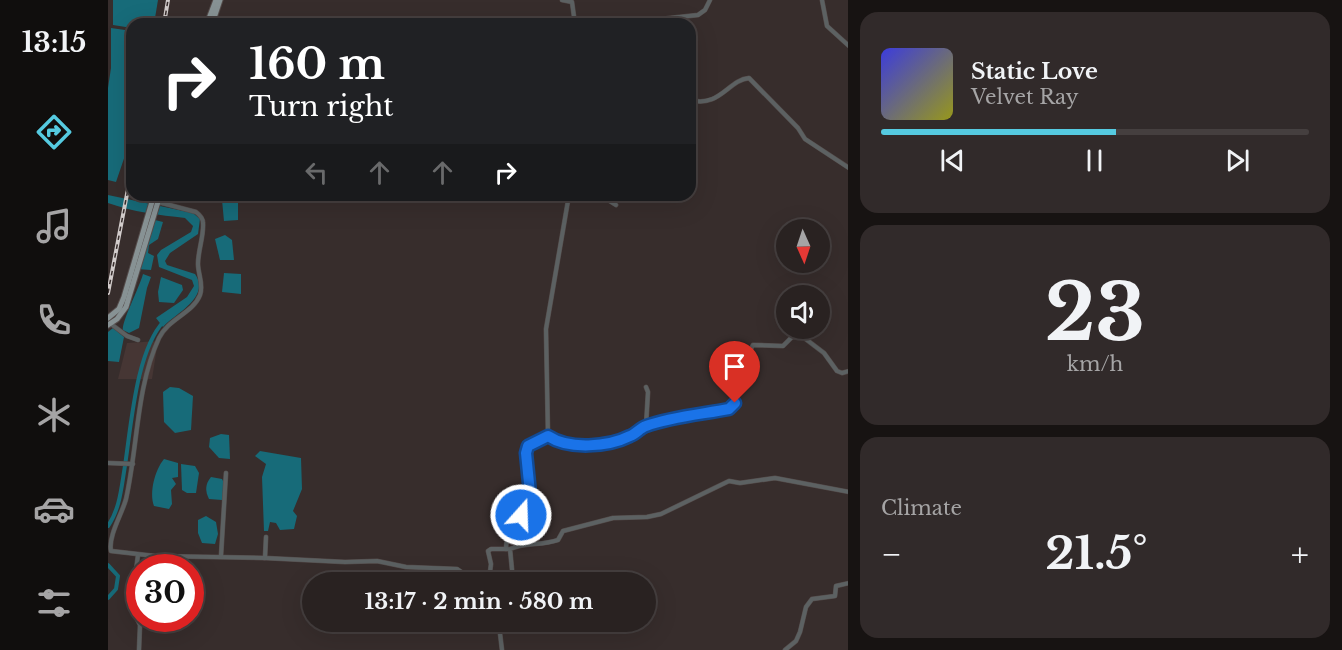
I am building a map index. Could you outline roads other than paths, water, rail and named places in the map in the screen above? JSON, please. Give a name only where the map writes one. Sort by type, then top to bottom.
[{"type":"main road","points":[[212,18],[216,0]]},
{"type":"main road","points":[[213,18],[220,0]]},
{"type":"main road","points":[[109,322],[126,307],[154,201]]},
{"type":"street","points":[[562,0],[572,2],[573,18]]},
{"type":"street","points":[[670,18],[698,15],[705,10],[710,0]]},
{"type":"street","points":[[822,0],[827,26],[848,45]]},
{"type":"street","points":[[696,102],[708,101],[743,79],[749,78],[798,128],[805,139],[848,167]]},
{"type":"street","points":[[130,554],[114,552],[110,548],[125,501],[133,464],[142,399],[160,336],[169,324],[194,304],[201,290],[198,265],[203,225],[201,216],[196,212],[161,201]]},
{"type":"street","points":[[548,436],[546,329],[568,201]]},
{"type":"street","points":[[609,201],[616,206]]},
{"type":"street","points":[[109,322],[127,336],[138,340]]},
{"type":"street","points":[[548,436],[556,441],[574,444],[610,443],[628,437],[646,426],[732,407],[753,345],[783,346],[792,337],[803,337],[824,354],[837,371],[848,371]]},
{"type":"street","points":[[646,387],[648,392],[646,426]]},
{"type":"street","points":[[512,572],[508,549],[508,520],[521,515],[531,503],[531,486],[526,460],[528,446],[548,436]]},
{"type":"street","points":[[108,462],[133,464]]},
{"type":"street","points":[[220,556],[226,472]]},
{"type":"street","points":[[490,572],[488,551],[491,549],[549,543],[558,540],[562,531],[604,520],[661,514],[729,481],[740,483],[775,478],[848,492]]},
{"type":"street","points":[[265,558],[266,537]]},
{"type":"street","points":[[204,556],[345,562],[377,561],[406,567],[456,569],[461,572]]},
{"type":"street","points":[[785,650],[796,641],[806,607],[812,599],[835,596],[836,586],[848,583]]},
{"type":"street","points":[[139,650],[140,632]]},
{"type":"street","points":[[500,632],[502,650]]},
{"type":"water","points":[[113,0],[158,0],[155,18],[126,18],[126,27],[113,25]]},
{"type":"water","points":[[111,28],[126,30],[126,153],[116,182],[108,180],[108,88],[111,68]]},
{"type":"water","points":[[108,195],[126,199],[126,201],[136,201],[193,213],[200,219],[198,234],[170,253],[165,261],[167,265],[195,274],[199,282],[199,290],[190,304],[163,327],[156,318],[187,297],[194,286],[192,280],[159,267],[157,255],[161,250],[191,232],[193,226],[185,218],[136,211],[108,203]]},
{"type":"water","points":[[222,201],[238,201],[238,220],[224,221]]},
{"type":"water","points":[[155,220],[163,222],[158,239],[149,245],[148,253],[154,256],[151,270],[137,269]]},
{"type":"water","points":[[225,235],[232,240],[234,260],[220,260],[215,239]]},
{"type":"water","points":[[224,273],[241,274],[241,294],[222,292]]},
{"type":"water","points":[[143,274],[151,277],[139,328],[129,333],[123,330],[123,326]]},
{"type":"water","points":[[161,277],[182,285],[183,290],[174,303],[159,302]]},
{"type":"water","points":[[113,328],[124,337],[119,362],[108,361],[108,332]]},
{"type":"water","points":[[170,387],[179,388],[193,396],[191,430],[175,433],[164,422],[163,392]]},
{"type":"water","points":[[221,434],[229,435],[230,459],[219,458],[209,447],[210,438]]},
{"type":"water","points":[[260,451],[301,458],[302,489],[293,511],[297,516],[294,529],[280,530],[276,523],[270,522],[268,531],[264,531],[262,477],[266,464],[255,456]]},
{"type":"water","points":[[164,459],[178,463],[178,477],[172,478],[176,484],[171,490],[172,504],[169,509],[154,506],[152,494],[158,469]]},
{"type":"water","points":[[181,464],[195,466],[199,473],[196,493],[187,493],[182,490]]},
{"type":"water","points":[[211,477],[222,479],[225,485],[222,500],[209,499],[206,488]]},
{"type":"water","points":[[206,516],[216,522],[218,534],[215,544],[202,543],[198,533],[198,520]]},
{"type":"waterway","points":[[108,526],[121,493],[140,371],[154,335],[164,321]]},
{"type":"waterway","points":[[108,565],[118,576],[116,589],[108,598]]},
{"type":"railway","points":[[165,18],[168,0]]},
{"type":"railway","points":[[108,293],[126,199]]}]
